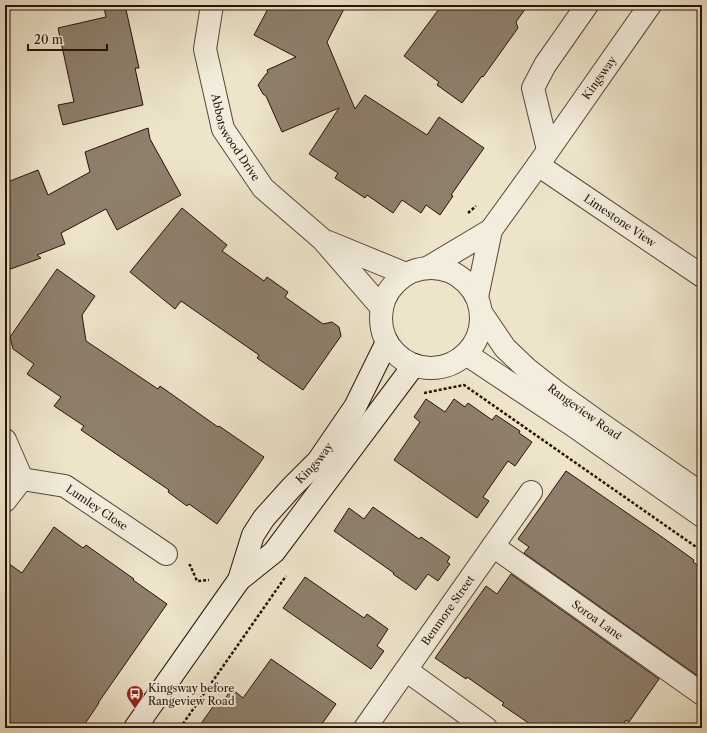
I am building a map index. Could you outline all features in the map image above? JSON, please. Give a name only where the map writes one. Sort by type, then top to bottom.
[{"type":"street","name":"Abbotswood Drive","points":[[212,5],[205,49],[223,129],[263,188],[323,240],[382,308]]},
{"type":"street","points":[[543,157],[533,88],[545,65],[587,5]]},
{"type":"street","name":"Kingsway","points":[[429,267],[491,230],[650,5]]},
{"type":"street","name":"Limestone View","points":[[543,157],[702,276]]},
{"type":"street","name":"Kingsway","points":[[480,305],[491,230]]},
{"type":"street","name":"Abbotswood Drive","points":[[323,240],[406,274]]},
{"type":"street","points":[[429,267],[448,270],[462,278],[480,305],[478,336],[466,354],[456,362],[435,368],[414,365],[398,356],[387,342],[382,329],[382,308],[391,288],[406,274],[429,267]]},
{"type":"street","name":"Rangeview Road","points":[[480,305],[505,348],[527,369],[688,492],[702,516]]},
{"type":"street","name":"Kingsway","points":[[239,580],[253,535],[264,518],[318,461],[355,407],[387,342]]},
{"type":"street","name":"Rangeview Road","points":[[466,354],[570,424],[688,492]]},
{"type":"street","name":"Kingsway","points":[[135,728],[239,580],[274,552],[414,365]]},
{"type":"street","points":[[5,440],[22,479],[5,501]]},
{"type":"street","name":"Lumley Close","points":[[22,479],[65,486],[166,554]]},
{"type":"street","name":"Benmore Street","points":[[365,728],[531,492]]},
{"type":"street","name":"Soroa Lane","points":[[493,546],[702,694]]},
{"type":"street","points":[[406,670],[486,728]]},
{"type":"path","points":[[466,215],[480,202]]},
{"type":"path","points":[[419,394],[464,385],[702,551]]},
{"type":"path","points":[[166,554],[172,574],[190,565],[197,581],[215,580]]},
{"type":"path","points":[[180,728],[289,571]]},
{"type":"building","points":[[125,5],[139,68],[135,68],[143,105],[63,125],[58,105],[74,102],[58,28],[106,17],[104,8]]},
{"type":"building","points":[[270,5],[346,5],[327,42],[355,109],[365,95],[427,135],[439,117],[484,148],[451,195],[453,196],[440,215],[426,205],[421,213],[402,200],[393,213],[367,195],[365,198],[335,178],[338,173],[309,154],[339,108],[282,132],[266,96],[263,94],[258,85],[268,73],[267,70],[296,57],[254,35]]},
{"type":"building","points":[[442,5],[528,5],[516,22],[518,28],[483,77],[482,76],[462,103],[437,85],[439,82],[404,56]]},
{"type":"building","points":[[148,128],[150,139],[181,195],[117,230],[106,209],[61,233],[65,244],[37,255],[41,258],[5,271],[5,183],[38,170],[48,195],[90,172],[85,152]]},
{"type":"building","points":[[182,208],[227,245],[222,251],[264,281],[267,277],[288,292],[285,297],[323,324],[332,322],[339,327],[341,336],[303,390],[257,358],[259,355],[181,301],[175,309],[130,272]]},
{"type":"building","points":[[57,269],[95,296],[82,315],[86,341],[158,389],[160,386],[264,457],[217,524],[189,504],[187,506],[168,492],[169,490],[81,430],[84,426],[54,406],[61,397],[27,374],[34,364],[13,349],[10,337]]},
{"type":"building","points":[[426,399],[445,412],[454,399],[465,407],[468,403],[492,420],[496,415],[520,431],[519,433],[532,442],[515,466],[508,461],[483,497],[489,501],[477,518],[394,460],[420,422],[414,417]]},
{"type":"building","points":[[566,471],[662,537],[694,560],[693,562],[702,568],[702,679],[524,553],[529,547],[518,539]]},
{"type":"building","points":[[373,507],[419,539],[421,537],[450,557],[447,562],[450,564],[438,581],[428,574],[416,590],[334,531],[349,508],[364,519]]},
{"type":"building","points":[[54,527],[83,548],[86,545],[167,604],[82,728],[5,728],[5,561],[22,573]]},
{"type":"building","points":[[511,574],[659,679],[629,722],[626,720],[621,728],[536,728],[502,705],[504,703],[467,677],[466,679],[435,658],[486,586],[497,594]]},
{"type":"building","points":[[305,577],[364,618],[367,614],[388,629],[377,646],[384,651],[371,669],[283,608]]},
{"type":"building","points":[[271,659],[336,704],[319,728],[198,728],[219,698],[223,701],[232,689],[243,698]]},
{"type":"place","name":"Kingsway before Rangeview Road","points":[[135,709]]}]
